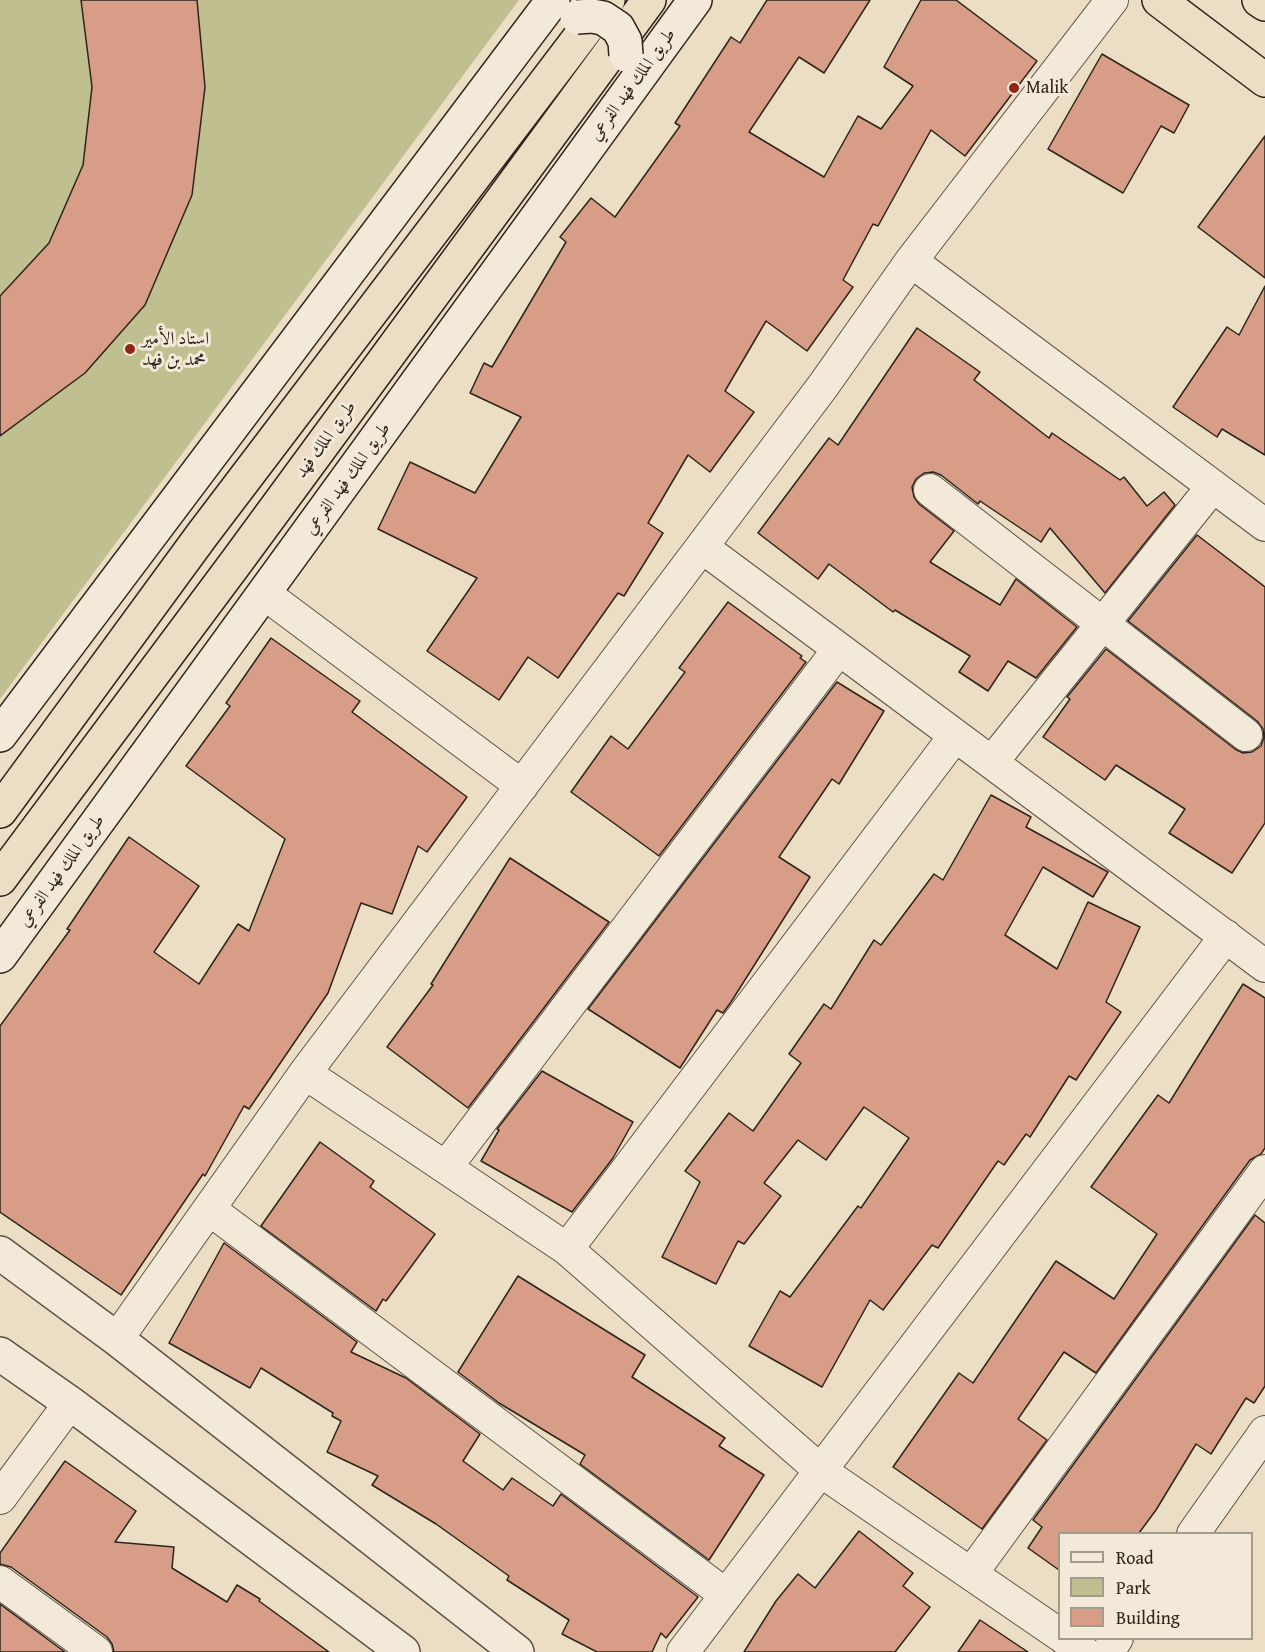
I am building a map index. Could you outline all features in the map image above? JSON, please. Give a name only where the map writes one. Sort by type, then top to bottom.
[{"type":"highway","points":[[0,811],[202,535],[608,0]]},
{"type":"highway","name":"طريق الملك فهد","points":[[0,879],[649,0]]},
{"type":"highway","points":[[1159,0],[1265,80]]},
{"type":"highway","points":[[1259,0],[1265,4]]},
{"type":"main road","name":"طريق الملك فهد الفرعي","points":[[0,956],[266,594],[695,0]]},
{"type":"main road","points":[[0,735],[514,53],[563,23],[565,9],[603,18],[618,28],[625,41],[626,55],[622,73],[605,123]]},
{"type":"main road","points":[[0,1253],[117,1340],[517,1652]]},
{"type":"main road","points":[[0,1354],[70,1403],[403,1652]]},
{"type":"street","points":[[117,1340],[305,1073],[823,386],[911,261],[1112,0]]},
{"type":"street","points":[[911,261],[1265,525]]},
{"type":"street","points":[[992,762],[1213,486]]},
{"type":"street","points":[[930,490],[1246,735]]},
{"type":"street","points":[[702,547],[1265,966]]},
{"type":"street","points":[[266,594],[522,786]]},
{"type":"street","points":[[446,1167],[839,649]]},
{"type":"street","points":[[567,1249],[955,736]]},
{"type":"street","points":[[683,1652],[1226,936]]},
{"type":"street","points":[[305,1073],[567,1249],[821,1471],[1058,1634]]},
{"type":"street","points":[[970,1574],[1265,1172]]},
{"type":"street","points":[[209,1209],[726,1595]]},
{"type":"street","points":[[0,1498],[70,1403]]},
{"type":"street","points":[[1194,1532],[1265,1432]]},
{"type":"street","points":[[0,1582],[96,1652]]},
{"type":"street","points":[[1067,1640],[1084,1652]]},
{"type":"green space","name":"استاد الأمير محمد بن فهد","points":[[0,0],[519,0],[0,699]]},
{"type":"building","points":[[81,0],[197,0],[205,87],[192,195],[145,305],[85,373],[0,436],[0,296],[49,243],[83,165],[92,87]]},
{"type":"building","points":[[767,0],[870,0],[824,73],[799,57],[749,132],[824,177],[858,116],[881,129],[913,86],[884,67],[921,0],[956,0],[1037,61],[965,156],[931,130],[878,226],[873,224],[843,280],[853,287],[807,351],[766,321],[725,391],[754,412],[710,472],[688,455],[648,523],[663,533],[624,596],[618,593],[558,678],[528,657],[499,700],[427,651],[477,578],[378,529],[410,462],[475,493],[521,417],[470,393],[484,363],[492,367],[566,242],[560,237],[591,198],[615,217],[680,126],[675,123],[731,37],[740,43]]},
{"type":"building","points":[[1102,54],[1189,105],[1174,133],[1161,126],[1123,193],[1048,149]]},
{"type":"building","points":[[1265,136],[1265,278],[1198,227]]},
{"type":"building","points":[[1265,286],[1265,455],[1222,429],[1217,437],[1173,407],[1227,327],[1239,335]]},
{"type":"building","points":[[917,328],[980,372],[974,380],[1049,438],[1052,433],[1120,480],[1124,477],[1147,506],[1164,492],[1175,505],[1105,593],[1050,528],[1041,542],[980,501],[978,504],[941,475],[933,472],[924,473],[916,479],[912,487],[914,497],[919,504],[954,531],[930,562],[1000,605],[1016,579],[1077,627],[1036,678],[1008,661],[988,691],[959,672],[970,656],[895,610],[893,612],[829,564],[818,579],[758,533],[829,438],[838,445]]},
{"type":"building","points":[[1197,535],[1265,587],[1265,823],[1232,873],[1169,833],[1185,809],[1116,765],[1105,780],[1043,737],[1070,699],[1067,697],[1106,649],[1235,749],[1243,753],[1252,752],[1261,746],[1264,737],[1263,729],[1257,721],[1128,621]]},
{"type":"building","points":[[728,602],[802,656],[800,658],[806,662],[659,856],[571,792],[611,736],[628,749],[685,672],[679,668]]},
{"type":"building","points":[[271,638],[360,701],[352,712],[467,797],[427,852],[418,846],[392,914],[361,903],[328,993],[249,1109],[244,1106],[205,1176],[203,1174],[121,1295],[0,1212],[0,1026],[70,930],[67,929],[129,837],[199,886],[154,952],[199,984],[238,924],[249,931],[285,839],[186,766],[230,706],[226,703]]},
{"type":"building","points":[[837,682],[884,711],[839,784],[832,779],[779,857],[810,877],[731,1002],[723,1013],[717,1010],[680,1068],[588,1009]]},
{"type":"building","points":[[991,795],[1031,817],[1026,827],[1108,872],[1093,897],[1043,867],[1005,935],[1057,969],[1088,902],[1140,927],[1106,1002],[1121,1012],[1076,1080],[1069,1076],[1030,1137],[1026,1134],[1004,1165],[998,1161],[938,1248],[932,1245],[883,1310],[870,1300],[822,1387],[749,1346],[780,1291],[790,1297],[858,1206],[861,1208],[909,1138],[864,1107],[826,1160],[798,1140],[764,1183],[781,1196],[744,1244],[738,1241],[716,1284],[662,1257],[700,1182],[685,1171],[729,1113],[753,1131],[801,1063],[789,1054],[824,1004],[831,1009],[874,940],[881,945],[934,874],[943,880]]},
{"type":"building","points":[[510,858],[609,922],[468,1108],[387,1047],[433,985],[431,984]]},
{"type":"building","points":[[1243,984],[1265,998],[1265,1148],[1261,1154],[1250,1160],[1096,1373],[1064,1352],[1018,1419],[1047,1440],[982,1529],[893,1467],[959,1373],[973,1383],[1056,1261],[1114,1299],[1157,1234],[1091,1187],[1158,1095],[1169,1103]]},
{"type":"building","points":[[542,1071],[633,1122],[613,1158],[572,1212],[481,1161],[499,1130],[497,1129]]},
{"type":"building","points":[[320,1142],[374,1181],[370,1187],[435,1234],[386,1301],[383,1299],[376,1311],[261,1226]]},
{"type":"building","points":[[1255,1215],[1265,1223],[1265,1386],[1254,1403],[1246,1398],[1211,1454],[1196,1444],[1156,1510],[1140,1532],[1058,1532],[1058,1569],[1028,1548],[1042,1527],[1033,1520]]},
{"type":"building","points":[[224,1243],[357,1342],[351,1352],[406,1378],[480,1434],[463,1461],[503,1490],[512,1478],[553,1506],[561,1494],[698,1597],[666,1638],[661,1633],[652,1652],[597,1652],[562,1634],[569,1620],[507,1580],[509,1576],[436,1524],[372,1485],[378,1476],[327,1452],[341,1421],[332,1416],[333,1413],[261,1368],[250,1388],[169,1343]]},
{"type":"building","points":[[518,1276],[645,1355],[632,1377],[725,1438],[719,1446],[764,1475],[709,1560],[580,1464],[585,1455],[499,1403],[458,1372]]},
{"type":"building","points":[[65,1461],[136,1511],[115,1542],[174,1547],[172,1568],[227,1602],[237,1585],[260,1599],[259,1601],[329,1652],[114,1652],[107,1637],[11,1567],[0,1564],[0,1553]]},
{"type":"building","points":[[859,1531],[913,1573],[903,1586],[930,1607],[895,1652],[744,1652],[776,1601],[798,1574],[815,1588]]},
{"type":"building","points":[[0,1604],[65,1652],[0,1652]]},
{"type":"building","points":[[980,1620],[1028,1652],[958,1652]]},
{"type":"place","name":"Malik","points":[[1014,88]]},
{"type":"place","name":"استاد الأمير محمد بن فهد","points":[[130,349]]}]
